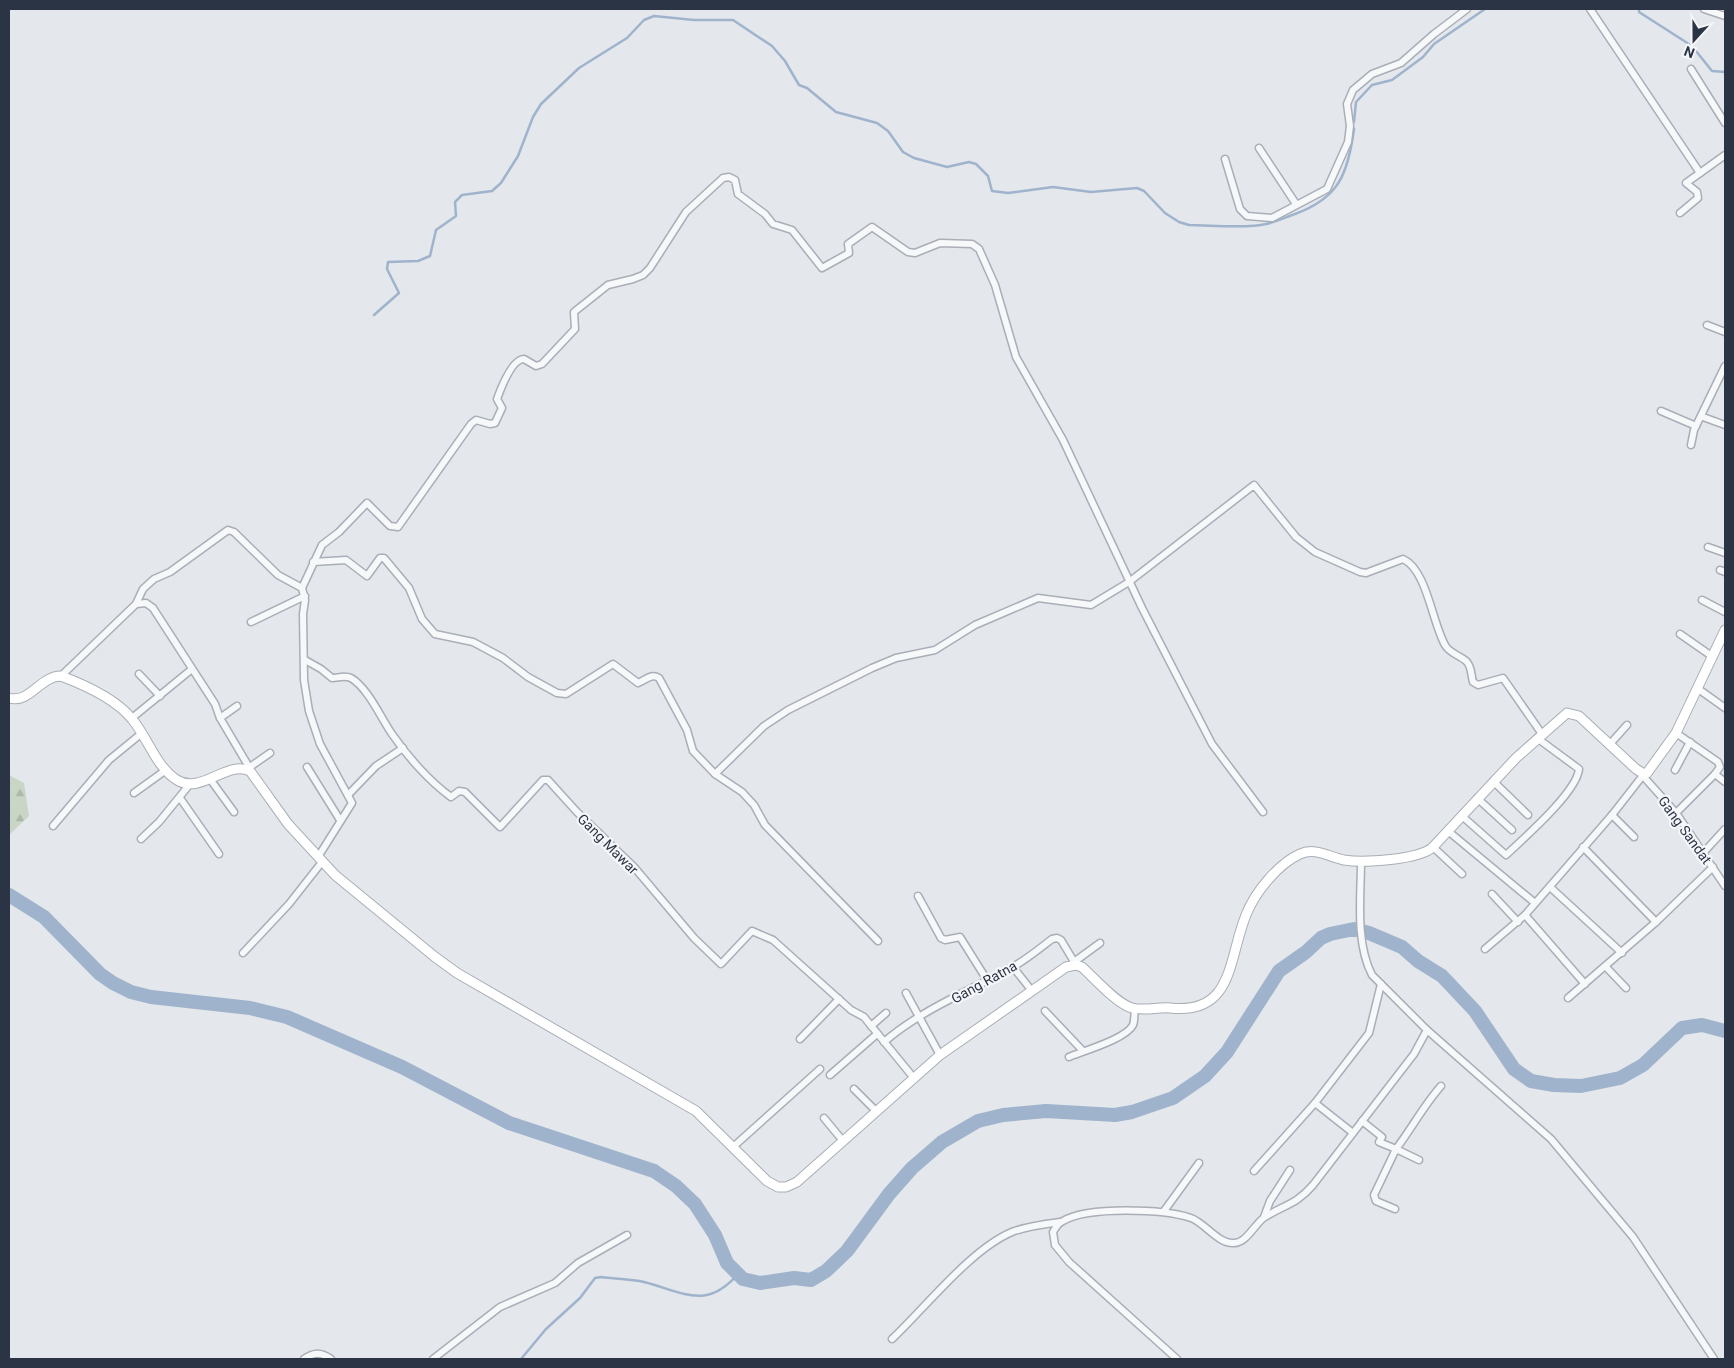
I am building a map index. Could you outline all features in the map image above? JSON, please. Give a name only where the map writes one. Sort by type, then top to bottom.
[{"type":"street","points":[[1225,159],[1240,208],[1247,216],[1272,218],[1324,191],[1331,183],[1350,134],[1347,104],[1353,90],[1372,74],[1401,63],[1434,34],[1467,9]]},
{"type":"street","points":[[1590,9],[1700,173]]},
{"type":"street","points":[[1704,9],[1725,16]]},
{"type":"street","points":[[1691,69],[1725,123]]},
{"type":"street","points":[[1259,148],[1296,204]]},
{"type":"street","points":[[1680,213],[1698,198],[1697,192],[1686,183],[1725,156]]},
{"type":"street","points":[[302,588],[322,545],[339,532],[367,503],[390,526],[394,528],[401,525],[471,424],[476,420],[493,425],[495,423],[502,408],[497,399],[506,376],[519,360],[524,359],[536,366],[542,364],[575,329],[574,312],[608,285],[643,275],[650,268],[686,212],[723,178],[729,177],[735,180],[738,194],[765,214],[773,224],[792,230],[822,268],[849,253],[849,243],[872,227],[908,252],[915,253],[940,243],[972,244],[979,249],[995,285],[1016,357],[1063,440],[1129,582],[1212,744],[1263,812]]},
{"type":"street","points":[[1707,325],[1725,332]]},
{"type":"street","points":[[1691,445],[1696,426],[1703,416],[1725,366]]},
{"type":"street","points":[[1661,410],[1696,426]]},
{"type":"street","points":[[1703,416],[1725,425]]},
{"type":"street","points":[[715,774],[764,726],[788,710],[872,668],[896,658],[935,650],[975,625],[1033,599],[1051,598],[1089,606],[1129,582],[1254,485],[1296,537],[1315,552],[1366,573],[1403,559],[1408,561],[1425,586],[1438,631],[1446,647],[1467,662],[1474,682],[1478,685],[1502,678],[1539,736],[1579,769],[1576,780],[1556,805],[1506,855],[1462,816]]},
{"type":"street","points":[[9,698],[23,698],[49,679],[61,676],[136,604],[144,589],[154,579],[170,572],[230,530],[278,575],[302,588],[305,596],[303,614],[307,699],[315,733],[351,800],[351,806],[340,820],[320,859],[289,904],[244,953]]},
{"type":"street","points":[[1708,547],[1725,553]]},
{"type":"street","points":[[313,562],[346,560],[367,576],[380,558],[384,558],[409,588],[429,629],[447,638],[473,642],[503,658],[528,677],[557,693],[566,694],[613,664],[638,683],[652,675],[659,678],[685,725],[694,751],[715,774],[742,792],[754,805],[765,825],[878,941]]},
{"type":"street","points":[[251,622],[305,596]]},
{"type":"street","points":[[1702,600],[1725,612]]},
{"type":"street","points":[[136,604],[146,603],[153,608],[215,704],[220,718],[248,768],[288,824],[348,888],[447,966],[618,1067],[685,1103],[767,1181],[778,1187],[786,1187],[797,1182],[913,1076],[1061,970],[1075,963],[1100,943]]},
{"type":"street","points":[[1485,949],[1518,922],[1657,761],[1676,732],[1725,630]]},
{"type":"street","points":[[1680,634],[1712,656]]},
{"type":"street","name":"Gang Mawar","points":[[305,660],[321,668],[332,678],[344,676],[354,681],[368,697],[403,748],[448,794],[452,797],[459,791],[465,792],[500,827],[543,780],[548,780],[576,812],[634,866],[694,938],[720,964],[752,931],[773,940],[850,1010],[861,1015],[913,1076]]},
{"type":"street","points":[[132,718],[192,669]]},
{"type":"street","points":[[139,674],[160,696]]},
{"type":"street","points":[[61,676],[106,698],[132,718],[166,770],[178,781],[190,784],[239,768],[248,768],[270,753]]},
{"type":"street","points":[[1697,688],[1725,708]]},
{"type":"street","points":[[220,718],[237,706]]},
{"type":"street","points":[[1075,963],[1121,1002],[1135,1008],[1188,1010],[1213,1000],[1227,978],[1242,928],[1252,904],[1260,891],[1293,857],[1313,851],[1343,860],[1360,861],[1418,855],[1433,847],[1493,781],[1562,716],[1572,713],[1579,716],[1643,775]]},
{"type":"street","points":[[1610,744],[1627,724]]},
{"type":"street","points":[[1676,732],[1720,764],[1715,774],[1676,813]]},
{"type":"street","points":[[53,826],[109,760],[142,733]]},
{"type":"street","points":[[1675,770],[1690,742]]},
{"type":"street","points":[[348,795],[376,766],[403,748]]},
{"type":"street","points":[[307,767],[340,820]]},
{"type":"street","points":[[134,792],[166,770]]},
{"type":"street","points":[[1715,774],[1725,782]]},
{"type":"street","name":"Gang Sandat","points":[[1643,775],[1676,813],[1704,852],[1725,886]]},
{"type":"street","points":[[210,779],[234,812]]},
{"type":"street","points":[[1493,781],[1528,815]]},
{"type":"street","points":[[141,839],[180,798],[190,784]]},
{"type":"street","points":[[180,798],[219,854]]},
{"type":"street","points":[[1477,798],[1512,830]]},
{"type":"street","points":[[1612,815],[1634,837]]},
{"type":"street","points":[[1704,852],[1725,829]]},
{"type":"street","points":[[1448,831],[1535,903]]},
{"type":"street","points":[[1433,847],[1462,874]]},
{"type":"street","points":[[1583,847],[1656,922]]},
{"type":"street","points":[[1360,861],[1364,952],[1372,975],[1427,1030],[1551,1139],[1565,1154],[1633,1237],[1714,1359]]},
{"type":"street","points":[[1568,998],[1622,953],[1713,868]]},
{"type":"street","points":[[1550,887],[1622,953]]},
{"type":"street","points":[[1492,894],[1518,922]]},
{"type":"street","points":[[918,896],[941,938],[946,940],[960,937],[987,980]]},
{"type":"street","points":[[1524,915],[1585,984]]},
{"type":"street","name":"Gang Ratna","points":[[884,1042],[898,1030],[1013,967],[1057,938],[1075,963]]},
{"type":"street","points":[[1013,967],[1032,991]]},
{"type":"street","points":[[1606,967],[1626,988]]},
{"type":"street","points":[[1254,1172],[1316,1103],[1372,1028],[1380,984]]},
{"type":"street","points":[[906,993],[921,1017],[940,1055]]},
{"type":"street","points":[[800,1039],[839,999]]},
{"type":"street","points":[[1069,1057],[1104,1043],[1128,1030],[1133,1025],[1135,1008]]},
{"type":"street","points":[[1045,1011],[1083,1051]]},
{"type":"street","points":[[871,1026],[886,1013]]},
{"type":"street","points":[[892,1339],[964,1266],[991,1243],[1027,1228],[1060,1222],[1073,1216],[1099,1212],[1164,1211],[1200,1222],[1225,1241],[1234,1243],[1243,1239],[1264,1217],[1304,1196],[1414,1054],[1427,1030]]},
{"type":"street","points":[[830,1075],[877,1034]]},
{"type":"street","points":[[733,1147],[820,1069]]},
{"type":"street","points":[[1395,1209],[1376,1201],[1374,1195],[1396,1149],[1441,1086]]},
{"type":"street","points":[[854,1089],[876,1110]]},
{"type":"street","points":[[1316,1103],[1353,1133]]},
{"type":"street","points":[[824,1118],[843,1141]]},
{"type":"street","points":[[1362,1121],[1382,1136],[1379,1142],[1419,1160]]},
{"type":"street","points":[[1164,1211],[1199,1163]]},
{"type":"street","points":[[1264,1217],[1270,1201],[1290,1170]]},
{"type":"street","points":[[1060,1222],[1053,1232],[1053,1238],[1061,1253],[1089,1281],[1177,1359]]},
{"type":"street","points":[[433,1359],[500,1307],[555,1284],[578,1263],[627,1236]]},
{"type":"street","points":[[304,1359],[311,1354],[319,1352],[331,1359]]},
{"type":"green space","points":[[9,775],[24,783],[29,816],[9,835]]},
{"type":"waterway","points":[[1354,122],[1356,102],[1372,85],[1392,80],[1423,57],[1434,44],[1485,9]]},
{"type":"waterway","points":[[1639,9],[1639,12],[1692,46],[1712,71],[1725,72]]},
{"type":"waterway","points":[[374,315],[399,293],[387,269],[388,262],[418,261],[430,256],[436,230],[456,216],[455,202],[462,195],[492,191],[501,183],[518,156],[533,117],[541,104],[579,68],[627,38],[644,20],[654,16],[694,20],[733,20],[772,46],[785,61],[799,85],[807,88],[836,112],[877,123],[888,131],[903,152],[914,158],[947,167],[969,162],[976,164],[988,176],[992,191],[1008,193],[1053,187],[1091,192],[1137,188],[1144,191],[1165,213],[1179,222],[1189,225],[1239,227],[1258,225],[1277,221],[1310,208],[1331,192],[1339,182],[1352,145],[1354,129]]},
{"type":"waterway","points":[[9,895],[44,917],[100,974],[131,992],[151,997],[250,1008],[287,1017],[402,1067],[509,1123],[654,1171],[676,1186],[695,1204],[715,1235],[727,1263],[743,1279],[760,1283],[794,1278],[811,1280],[826,1271],[847,1251],[889,1194],[912,1168],[942,1142],[978,1121],[1003,1115],[1046,1111],[1115,1115],[1132,1112],[1173,1098],[1205,1076],[1227,1052],[1279,971],[1306,952],[1321,938],[1330,934],[1354,929],[1369,933],[1402,947],[1418,961],[1442,976],[1475,1011],[1514,1069],[1531,1081],[1554,1085],[1581,1086],[1620,1078],[1643,1065],[1682,1028],[1702,1025],[1725,1031]]},
{"type":"waterway","points":[[521,1359],[546,1329],[580,1298],[595,1278],[639,1281],[694,1296],[715,1292],[738,1274]]}]
